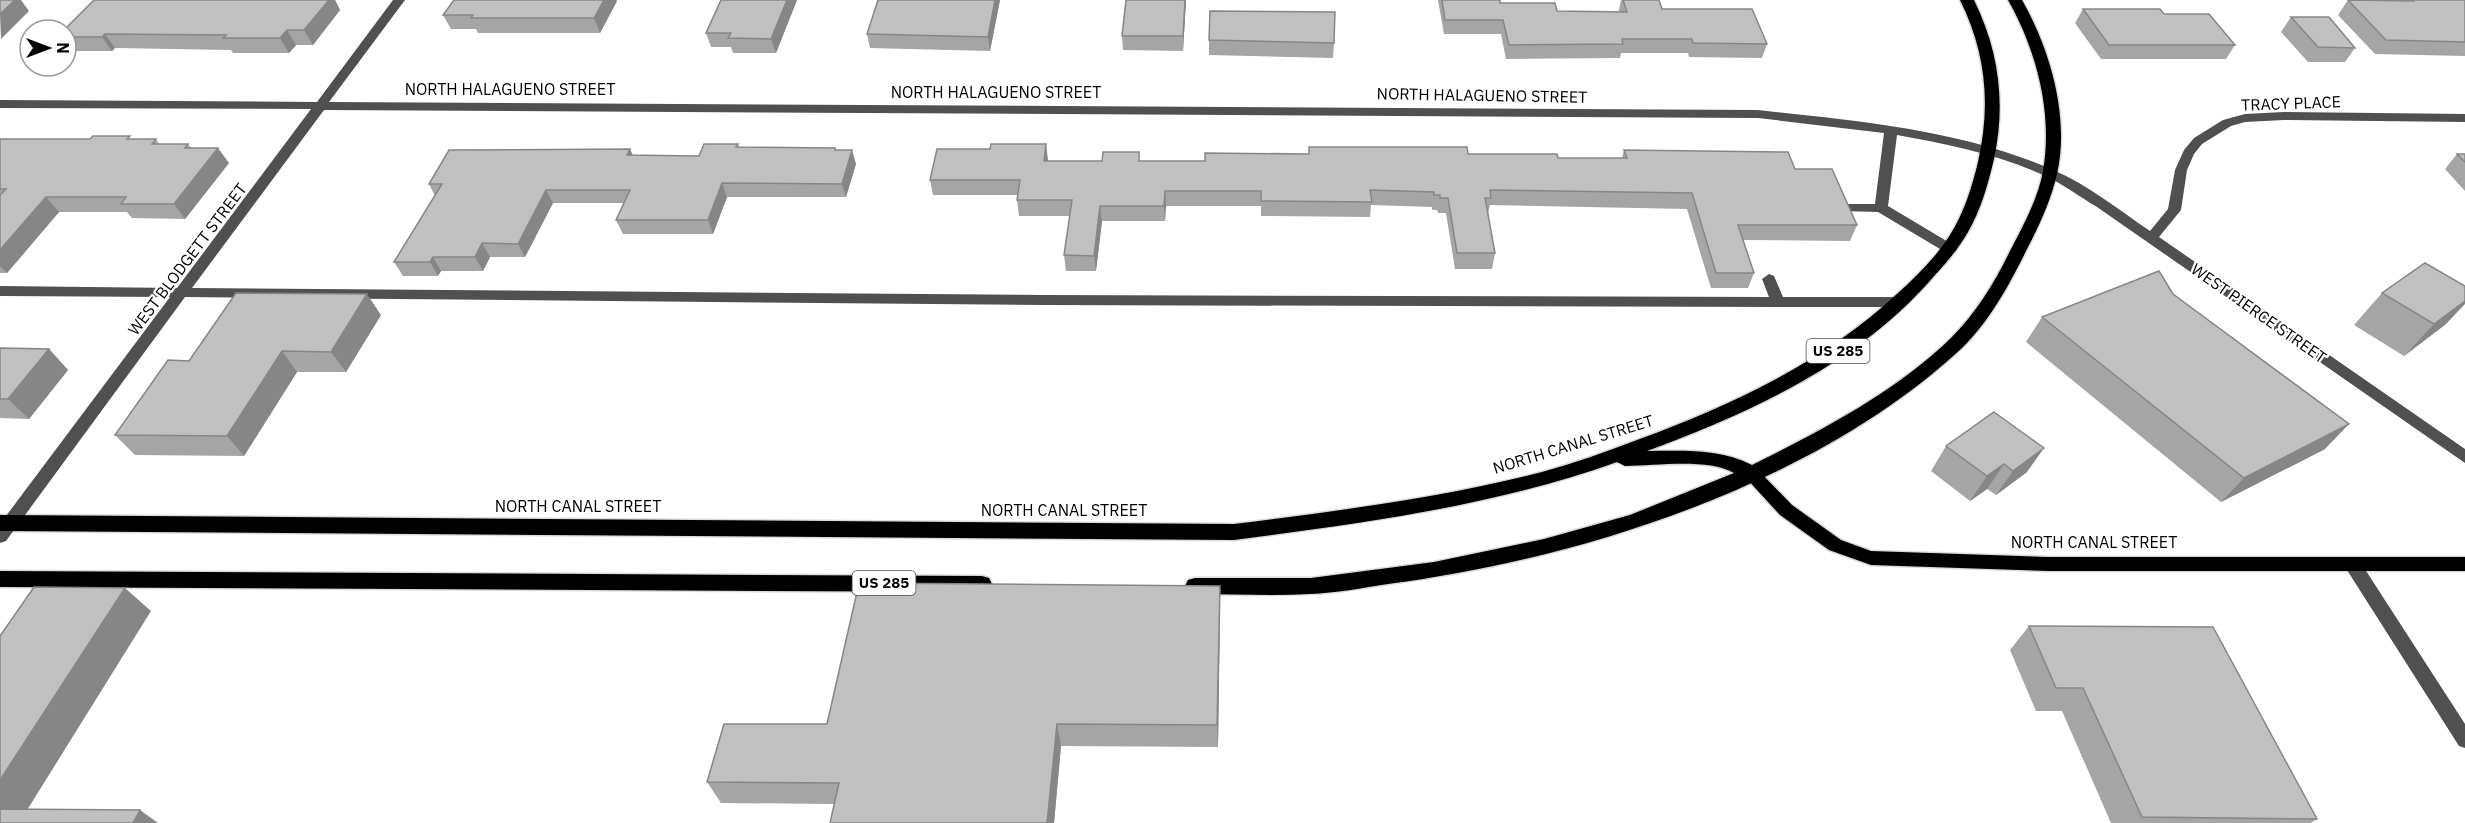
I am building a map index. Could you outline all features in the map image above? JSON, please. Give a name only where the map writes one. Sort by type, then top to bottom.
[{"type":"highway","name":"US 285","points":[[1967,0],[1988,49],[1992,78],[1993,123],[1989,151]]},
{"type":"highway","points":[[1173,586],[1311,586],[1446,568],[1544,547],[1634,522],[1752,474],[1862,415],[1898,391],[1958,342],[1981,314],[2011,266],[2036,216],[2050,173],[2054,134],[2049,94],[2039,55],[2024,16],[2015,0]]},
{"type":"highway","name":"NORTH CANAL STREET","points":[[3,528],[1234,532],[1342,518],[1429,502],[1528,483],[1684,431],[1756,400],[1865,334],[1900,302],[1950,249],[1980,184],[1989,151]]},
{"type":"highway","points":[[1605,459],[1698,458],[1730,462],[1752,474]]},
{"type":"highway","name":"US 285","points":[[0,579],[1007,584]]},
{"type":"main road","name":"NORTH CANAL STREET","points":[[1752,474],[1786,510],[1835,545],[1871,558],[2048,564],[2465,564]]},
{"type":"street","name":"WEST BLODGETT STREET","points":[[3,528],[183,292],[399,0]]},
{"type":"street","name":"NORTH HALAGUENO STREET","points":[[0,104],[1758,114],[1891,130],[1948,140],[1989,151]]},
{"type":"street","name":"TRACY PLACE","points":[[2151,238],[2174,210],[2181,170],[2188,153],[2212,130],[2227,123],[2245,118],[2284,116],[2465,118]]},
{"type":"street","points":[[1881,208],[1891,130]]},
{"type":"street","name":"WEST PIERCE STREET","points":[[1989,151],[2050,173],[2102,204],[2465,458]]},
{"type":"street","points":[[1845,208],[1881,208],[1950,249]]},
{"type":"street","points":[[1769,279],[1778,302]]},
{"type":"street","points":[[0,291],[1066,300],[1900,302]]},
{"type":"street","points":[[2353,565],[2465,740]]},
{"type":"building","points":[[0,0],[15,0],[0,14]]},
{"type":"building","points":[[94,0],[329,0],[304,30],[287,30],[280,38],[105,34],[102,37],[78,37],[78,18],[76,18]]},
{"type":"building","points":[[454,0],[604,0],[594,18],[471,18],[473,15],[443,15]]},
{"type":"building","points":[[721,0],[787,0],[771,39],[728,38],[731,33],[706,33]]},
{"type":"building","points":[[878,0],[995,0],[988,37],[867,34]]},
{"type":"building","points":[[1126,0],[1185,0],[1183,36],[1122,36]]},
{"type":"building","points":[[1442,0],[1555,3],[1557,11],[1627,12],[1623,0],[1659,0],[1662,9],[1752,9],[1767,44],[1693,43],[1692,39],[1622,39],[1623,44],[1509,45],[1503,20],[1445,20]]},
{"type":"building","points":[[2348,0],[2465,0],[2465,42],[2386,40]]},
{"type":"building","points":[[2083,9],[2160,9],[2164,14],[2209,14],[2235,45],[2109,45]]},
{"type":"building","points":[[1210,11],[1335,12],[1334,43],[1209,40]]},
{"type":"building","points":[[2291,17],[2329,17],[2355,48],[2318,47]]},
{"type":"building","points":[[93,136],[130,136],[127,139],[156,139],[152,144],[188,144],[185,148],[218,148],[174,204],[121,204],[126,197],[46,197],[0,250],[0,195],[6,189],[0,189],[0,139],[90,139]]},
{"type":"building","points":[[704,144],[852,150],[842,184],[722,183],[708,220],[616,220],[630,190],[546,190],[518,244],[482,243],[475,257],[433,257],[430,262],[394,262],[442,184],[429,184],[449,150],[630,149],[627,155],[699,156]]},
{"type":"building","points":[[991,144],[1046,144],[1044,161],[1102,161],[1103,152],[1139,152],[1139,161],[1205,161],[1205,153],[1309,154],[1309,147],[1467,147],[1468,154],[1557,154],[1558,158],[1627,158],[1624,150],[1788,152],[1795,169],[1832,169],[1857,225],[1738,225],[1754,273],[1716,273],[1692,193],[1490,190],[1491,198],[1485,198],[1495,253],[1457,253],[1448,198],[1440,198],[1440,195],[1434,195],[1434,192],[1370,190],[1372,202],[1261,201],[1261,191],[1165,191],[1164,206],[1100,206],[1094,256],[1064,255],[1072,200],[1017,200],[1020,180],[930,180],[937,149],[990,149]]},
{"type":"building","points":[[2457,154],[2465,154],[2465,162]]},
{"type":"building","points":[[2425,263],[2465,286],[2465,301],[2434,324],[2382,293]]},
{"type":"building","points":[[2159,271],[2173,294],[2349,424],[2244,478],[2042,317]]},
{"type":"building","points":[[236,293],[367,294],[331,352],[282,351],[227,436],[115,435],[168,360],[189,361]]},
{"type":"building","points":[[0,348],[49,349],[8,399],[0,399]]},
{"type":"building","points":[[1994,412],[2044,448],[2013,471],[2004,464],[1987,476],[1946,446]]},
{"type":"building","points":[[859,583],[1220,586],[1217,725],[1057,724],[1047,823],[830,823],[839,783],[707,782],[724,724],[827,724]]},
{"type":"building","points":[[34,587],[125,588],[0,780],[0,636]]},
{"type":"building","points":[[2029,626],[2213,627],[2317,819],[2142,817],[2083,688],[2056,688]]},
{"type":"building","points":[[0,809],[140,810],[133,823],[0,823]]}]
